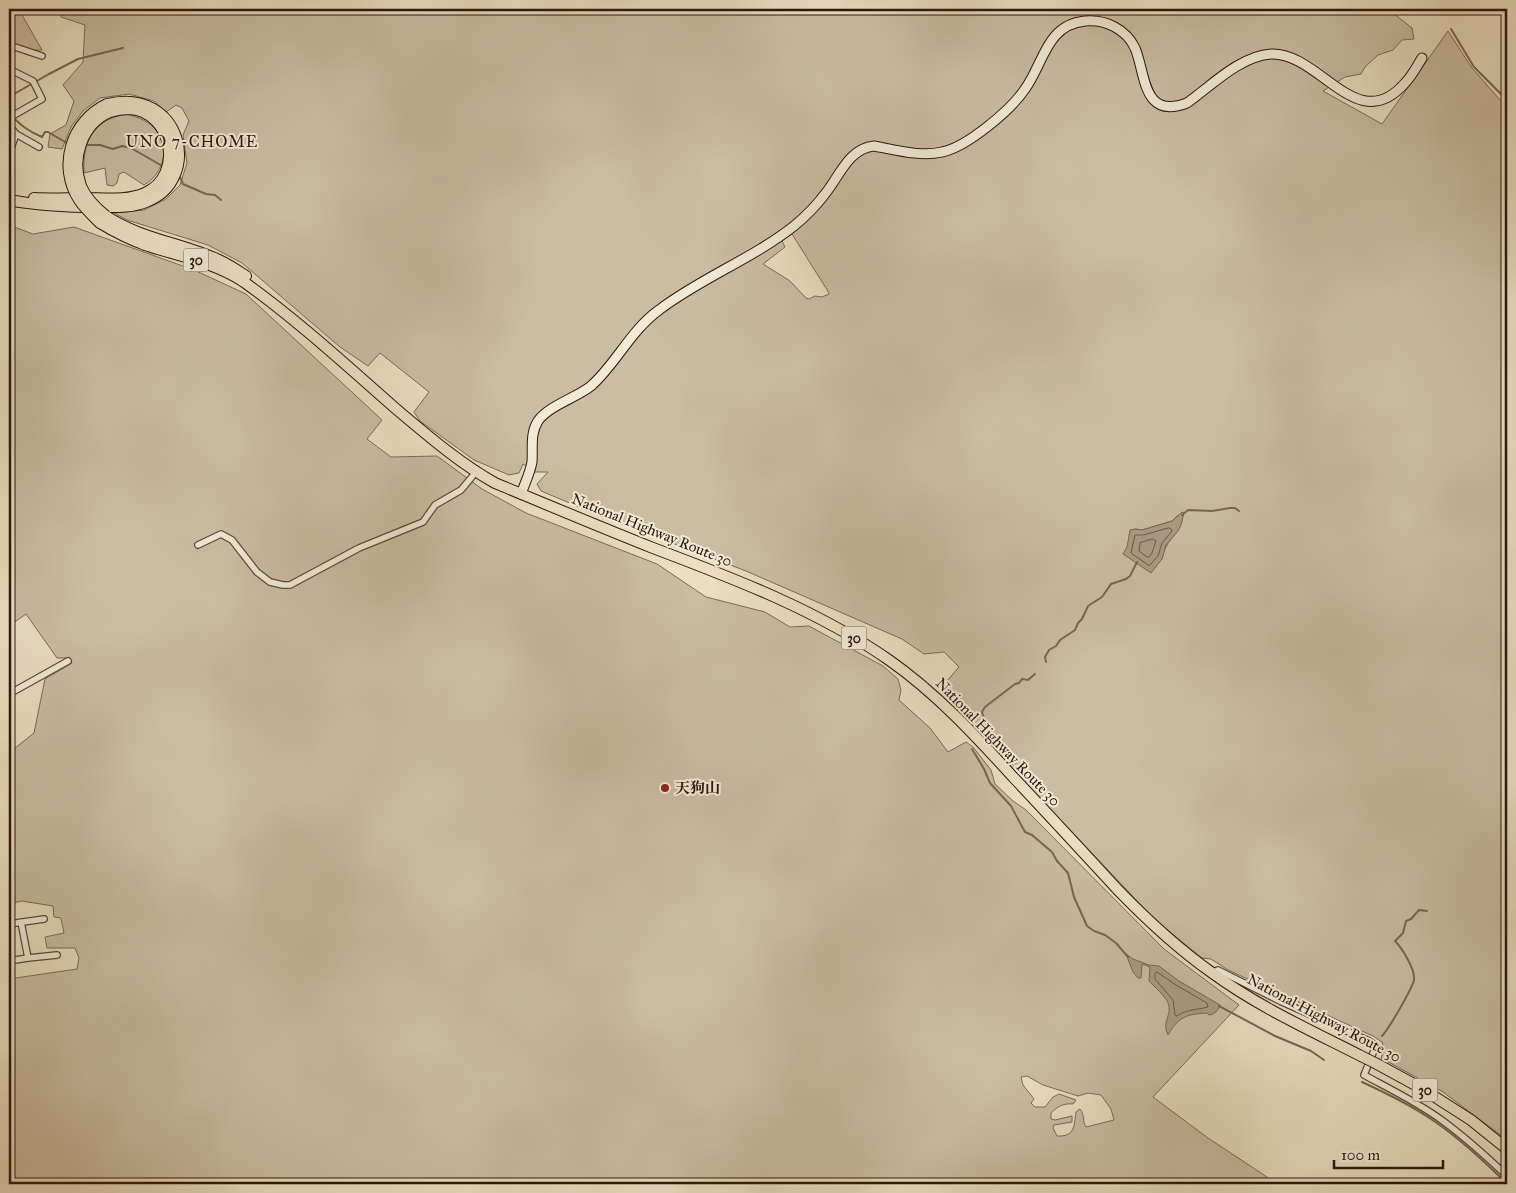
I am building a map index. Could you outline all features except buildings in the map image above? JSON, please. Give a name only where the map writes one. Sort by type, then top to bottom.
[{"type":"highway","name":"National Highway Route 30","points":[[9,200],[66,207],[126,207],[146,202],[158,190],[160,181],[173,164],[168,141],[164,132],[153,118],[130,109],[108,108],[86,133],[78,152],[78,174],[81,187],[88,198],[103,220],[204,254],[231,266],[262,290],[439,445],[476,472],[495,483],[774,596],[838,628],[890,661],[944,704],[1138,911],[1211,973],[1286,1018],[1421,1088],[1471,1120],[1507,1149]]},
{"type":"highway","points":[[9,195],[42,199],[116,198],[137,196],[158,190]]},
{"type":"street","points":[[521,494],[530,468],[533,435],[538,421],[550,409],[577,396],[592,385],[633,334],[658,311],[794,226],[817,204],[849,160],[861,149],[867,146],[874,146],[920,154],[932,154],[943,152],[963,143],[1014,104],[1027,86],[1049,43],[1066,27],[1083,21],[1095,21],[1104,22],[1123,32],[1134,46],[1148,94],[1154,101],[1169,107],[1178,107],[1187,103],[1238,65],[1261,55],[1273,54],[1296,59],[1306,64],[1338,89],[1358,99],[1368,101],[1389,97],[1406,82],[1422,58]]},
{"type":"street","points":[[9,45],[42,56]]},
{"type":"street","points":[[9,69],[33,83],[42,99],[9,118]]},
{"type":"street","points":[[9,125],[16,134],[39,146]]},
{"type":"street","points":[[9,154],[16,134]]},
{"type":"street","points":[[198,545],[221,534],[232,540],[257,572],[270,582],[290,585],[359,548],[423,522],[436,506],[461,490],[476,472]]},
{"type":"street","points":[[9,694],[68,661]]},
{"type":"street","points":[[9,924],[44,919]]},
{"type":"street","points":[[21,922],[28,958]]},
{"type":"street","points":[[9,961],[57,955]]},
{"type":"street","points":[[1211,973],[1218,970],[1280,1001],[1369,1041],[1375,1048],[1364,1075],[1443,1120],[1507,1176]]},
{"type":"shaded area","points":[[9,9],[26,9],[22,15],[42,50],[29,50],[9,41]]},
{"type":"shaded area","points":[[60,9],[1388,9],[1412,28],[1414,39],[1402,40],[1393,50],[1378,55],[1365,67],[1361,74],[1345,77],[1323,91],[1382,124],[1448,31],[1472,68],[1507,108],[1507,1140],[1443,1092],[1381,1058],[1384,1050],[1382,1042],[1373,1036],[1228,970],[1211,959],[1202,958],[1154,919],[954,706],[946,682],[959,667],[944,652],[924,654],[902,639],[746,571],[541,491],[537,484],[548,472],[535,472],[523,464],[519,473],[509,475],[474,460],[420,421],[414,412],[429,392],[380,353],[368,366],[340,347],[242,263],[208,245],[127,220],[114,213],[144,210],[166,199],[180,185],[187,163],[183,135],[189,121],[182,108],[176,105],[166,112],[154,101],[129,94],[100,98],[83,111],[71,127],[62,149],[48,147],[50,134],[66,125],[74,101],[63,85],[83,62],[85,25],[61,17]],"holes":[[[792,234],[829,293],[829,294],[822,297],[806,298],[790,281],[763,264],[785,247],[782,241]],[[1178,515],[1182,518],[1181,523],[1165,548],[1162,559],[1124,554],[1135,529],[1142,530],[1172,521]]]},
{"type":"shaded area","points":[[127,114],[144,120],[157,131],[163,146],[162,161],[156,175],[144,185],[124,172],[119,174],[117,183],[113,186],[107,185],[105,168],[84,173],[85,151],[92,133],[98,126],[106,121]]},
{"type":"shaded area","points":[[9,225],[33,234],[74,227],[194,270],[246,294],[382,420],[367,439],[391,457],[437,456],[482,489],[526,513],[657,564],[706,597],[765,612],[790,627],[809,626],[883,666],[898,679],[901,690],[899,700],[930,728],[948,752],[966,742],[973,747],[991,770],[995,784],[1026,810],[1164,949],[1239,1005],[1153,1097],[1208,1138],[1276,1184],[9,1184],[9,979],[77,969],[79,958],[75,948],[47,948],[45,937],[64,933],[61,918],[54,917],[53,906],[22,901],[9,904],[9,753],[34,733],[45,679],[72,663],[68,658],[57,658],[26,614],[9,626]],"holes":[[[1027,1076],[1043,1085],[1078,1096],[1088,1093],[1101,1095],[1111,1109],[1114,1120],[1086,1127],[1080,1109],[1076,1112],[1073,1130],[1067,1135],[1057,1136],[1053,1128],[1054,1125],[1072,1122],[1072,1116],[1055,1120],[1051,1119],[1051,1113],[1056,1108],[1073,1104],[1076,1100],[1059,1094],[1053,1097],[1045,1107],[1035,1107],[1031,1103],[1034,1099],[1023,1085],[1021,1077]]]},
{"type":"water","points":[[1182,512],[1184,513],[1178,531],[1166,545],[1162,559],[1151,573],[1123,554],[1127,547],[1130,530],[1142,530],[1172,521]]},
{"type":"water","points":[[1126,954],[1149,965],[1159,966],[1179,981],[1220,1005],[1218,1009],[1211,1015],[1200,1013],[1179,1020],[1168,1035],[1166,1022],[1169,1011],[1168,1003],[1149,981],[1150,967],[1142,964],[1141,978],[1138,978],[1133,972]]},
{"type":"waterway","points":[[1451,29],[1474,67],[1507,100]]},
{"type":"waterway","points":[[9,95],[78,59],[123,48]]},
{"type":"waterway","points":[[9,113],[32,132],[42,137],[45,132],[48,132],[67,143]]},
{"type":"waterway","points":[[84,145],[100,145],[113,149],[122,146],[131,148],[164,167]]},
{"type":"waterway","points":[[179,175],[183,184],[206,194],[215,195],[221,200]]},
{"type":"waterway","points":[[1182,515],[1188,510],[1212,511],[1235,508],[1239,511]]},
{"type":"waterway","points":[[1046,662],[1045,657],[1049,650],[1075,630],[1088,606],[1102,597],[1111,584],[1130,576],[1137,562]]},
{"type":"waterway","points":[[985,737],[988,732],[982,712],[985,707],[1022,679],[1028,680],[1035,674]]},
{"type":"waterway","points":[[972,749],[990,783],[1011,806],[1025,832],[1032,835],[1052,852],[1068,873],[1074,897],[1087,926],[1116,943],[1128,957]]},
{"type":"waterway","points":[[1382,1036],[1390,1026],[1414,979],[1408,959],[1395,941],[1403,933],[1406,921],[1411,919],[1419,910],[1427,911]]},
{"type":"waterway","points":[[1219,1006],[1275,1036],[1311,1051],[1324,1060]]},
{"type":"waterway","points":[[1362,1082],[1434,1121],[1472,1151],[1507,1184]]},
{"type":"place","name":"天狗山","points":[[665,788]]},
{"type":"district","name":"UNO 7-CHOME","points":[[192,141]]}]
